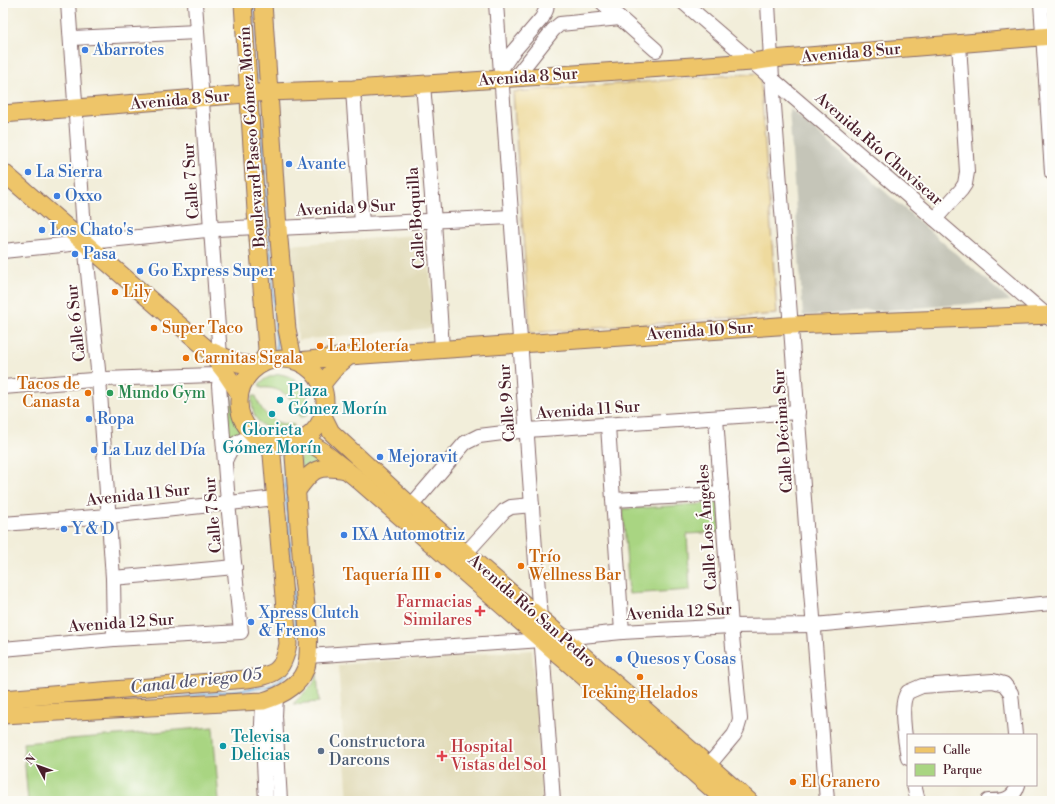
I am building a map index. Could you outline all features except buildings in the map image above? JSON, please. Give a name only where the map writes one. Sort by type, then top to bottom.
[{"type":"main road","name":"Boulevard Paseo Gómez Morín","points":[[243,3],[257,227],[267,349],[266,355],[258,365]]},
{"type":"main road","name":"Boulevard Paseo Gómez Morín","points":[[263,3],[278,228],[287,330],[296,360]]},
{"type":"main road","name":"Avenida 8 Sur","points":[[3,114],[269,92],[423,84],[506,75],[752,62],[772,59],[1047,36]]},
{"type":"main road","points":[[3,172],[218,359],[239,393]]},
{"type":"main road","name":"Avenida 10 Sur","points":[[296,360],[792,325],[1051,316]]},
{"type":"main road","points":[[322,384],[336,367],[348,356]]},
{"type":"main road","points":[[218,359],[244,365],[258,365],[282,358],[296,360],[308,366],[316,374],[322,384],[326,405],[319,425],[312,433],[298,442],[281,445],[263,440],[247,428],[242,418],[239,406],[239,393],[249,374],[258,365]]},
{"type":"main road","name":"Avenida Río San Pedro","points":[[323,416],[331,432],[411,506],[749,801]]},
{"type":"main road","points":[[3,699],[246,679],[268,676],[275,672],[282,665],[286,657],[288,644],[272,455],[263,440]]},
{"type":"main road","points":[[3,715],[269,699],[291,688],[302,678],[306,668],[308,656],[308,633],[296,492],[298,442]]},
{"type":"main road","name":"Avenida Río San Pedro","points":[[298,442],[321,450],[346,470],[726,801]]},
{"type":"main road","points":[[296,492],[312,472],[320,468],[329,467],[346,470]]},
{"type":"street","name":"Calle 6 Sur","points":[[68,3],[72,38],[85,243],[99,380],[112,578],[114,639]]},
{"type":"street","name":"Calle 7 Sur","points":[[195,3],[211,230],[220,379],[219,385],[228,503],[242,632]]},
{"type":"street","name":"Calle 9 Sur","points":[[496,3],[506,75],[511,217],[553,801]]},
{"type":"street","points":[[506,75],[512,53],[542,18],[546,10],[547,3]]},
{"type":"street","points":[[603,3],[656,50]]},
{"type":"street","name":"Avenida Río Chuviscar","points":[[684,3],[772,80],[1051,316]]},
{"type":"street","name":"Calle Décima Sur","points":[[768,3],[772,80],[792,325],[827,801]]},
{"type":"street","points":[[1041,3],[1047,36],[1052,172]]},
{"type":"street","points":[[506,75],[560,24],[620,18]]},
{"type":"street","points":[[72,38],[197,32]]},
{"type":"street","points":[[935,219],[962,190],[965,184],[967,172],[959,44]]},
{"type":"street","name":"Calle Boquilla","points":[[423,84],[442,349]]},
{"type":"street","points":[[353,88],[362,224]]},
{"type":"street","name":"Avenida 9 Sur","points":[[278,228],[511,217]]},
{"type":"street","points":[[3,250],[257,227]]},
{"type":"street","points":[[3,387],[99,380],[205,375],[218,359]]},
{"type":"street","name":"Avenida 11 Sur","points":[[411,506],[470,440],[478,436],[526,430],[608,426],[798,412]]},
{"type":"street","name":"Calle Los Ángeles","points":[[708,766],[734,735],[739,725],[716,418]]},
{"type":"street","points":[[608,426],[622,632]]},
{"type":"street","points":[[225,460],[229,451],[234,445],[245,438],[263,440]]},
{"type":"street","points":[[614,500],[722,494]]},
{"type":"street","name":"Avenida 11 Sur","points":[[3,524],[108,516],[276,498]]},
{"type":"street","points":[[466,554],[504,511],[511,507],[532,505]]},
{"type":"street","points":[[112,578],[235,567]]},
{"type":"street","name":"Avenida 12 Sur","points":[[308,656],[542,640],[622,632],[731,626],[814,625],[1052,603]]},
{"type":"street","name":"Avenida 12 Sur","points":[[3,649],[114,639],[242,632]]},
{"type":"street","points":[[907,748],[903,700],[908,692],[922,686],[993,681],[1004,684],[1011,693],[1015,734]]},
{"type":"street","points":[[266,801],[262,724],[269,699]]},
{"type":"street","points":[[269,699],[275,716],[280,801]]},
{"type":"street","points":[[914,786],[918,801]]},
{"type":"street","points":[[988,801],[1010,798],[1014,794],[1018,786]]},
{"type":"shaded area","points":[[789,108],[1010,301],[803,316]]},
{"type":"shaded area","points":[[427,234],[434,328],[298,340],[290,245]]},
{"type":"shaded area","name":"Hospital Vistas del Sol","points":[[532,650],[543,801],[348,801],[338,665]]},
{"type":"green space","points":[[280,374],[294,379],[304,388],[308,401],[306,416],[300,417],[295,405],[286,395],[275,389],[261,388],[259,384],[264,380],[271,376]]},
{"type":"green space","points":[[222,382],[231,395],[235,416],[243,431],[227,444]]},
{"type":"green space","points":[[252,396],[256,396],[261,408],[274,421],[293,424],[294,428],[276,431],[262,426],[254,414]]},
{"type":"green space","points":[[303,448],[327,462],[303,475],[300,461]]},
{"type":"green space","points":[[719,503],[720,532],[687,534],[690,590],[629,594],[623,509]]},
{"type":"green space","points":[[317,673],[319,702],[293,704],[313,684]]},
{"type":"green space","points":[[213,727],[219,801],[28,801],[23,743]]},
{"type":"sand","points":[[760,73],[777,314],[530,333],[513,92]]},
{"type":"waterway","points":[[253,3],[258,78]]},
{"type":"waterway","name":"Canal de riego 05","points":[[261,112],[277,349]]},
{"type":"waterway","name":"Canal de riego 05","points":[[172,698],[267,687],[285,676],[294,660],[297,646],[283,455]]},
{"type":"place","name":"Abarrotes","points":[[85,50]]},
{"type":"place","name":"Avante","points":[[289,164]]},
{"type":"place","name":"La Sierra","points":[[28,172]]},
{"type":"place","name":"Oxxo","points":[[57,196]]},
{"type":"place","name":"Los Chato's","points":[[42,230]]},
{"type":"place","name":"Pasa","points":[[75,254]]},
{"type":"place","name":"Go Express Super","points":[[140,271]]},
{"type":"place","name":"Lily","points":[[115,292]]},
{"type":"place","name":"Super Taco","points":[[154,328]]},
{"type":"place","name":"La Elotería","points":[[320,346]]},
{"type":"place","name":"Carnitas Sigala","points":[[186,358]]},
{"type":"place","name":"Tacos de Canasta","points":[[88,393]]},
{"type":"place","name":"Mundo Gym","points":[[110,393]]},
{"type":"place","name":"Plaza Gómez Morín","points":[[280,400]]},
{"type":"place","name":"Glorieta Gómez Morín","points":[[272,414]]},
{"type":"place","name":"Ropa","points":[[89,419]]},
{"type":"place","name":"La Luz del Día","points":[[94,450]]},
{"type":"place","name":"Mejoravit","points":[[380,457]]},
{"type":"place","name":"Y & D","points":[[64,529]]},
{"type":"place","name":"IXA Automotriz","points":[[344,535]]},
{"type":"place","name":"Trío Wellness Bar","points":[[521,566]]},
{"type":"place","name":"Taquería III","points":[[438,575]]},
{"type":"place","name":"Farmacias Similares","points":[[480,611]]},
{"type":"place","name":"Xpress Clutch & Frenos","points":[[251,622]]},
{"type":"place","name":"Quesos y Cosas","points":[[619,659]]},
{"type":"place","name":"Iceking Helados","points":[[640,677]]},
{"type":"place","name":"Televisa Delicias","points":[[223,746]]},
{"type":"place","name":"Constructora Darcons","points":[[321,751]]},
{"type":"place","name":"Hospital Vistas del Sol","points":[[442,756]]},
{"type":"place","name":"El Granero","points":[[793,782]]}]
